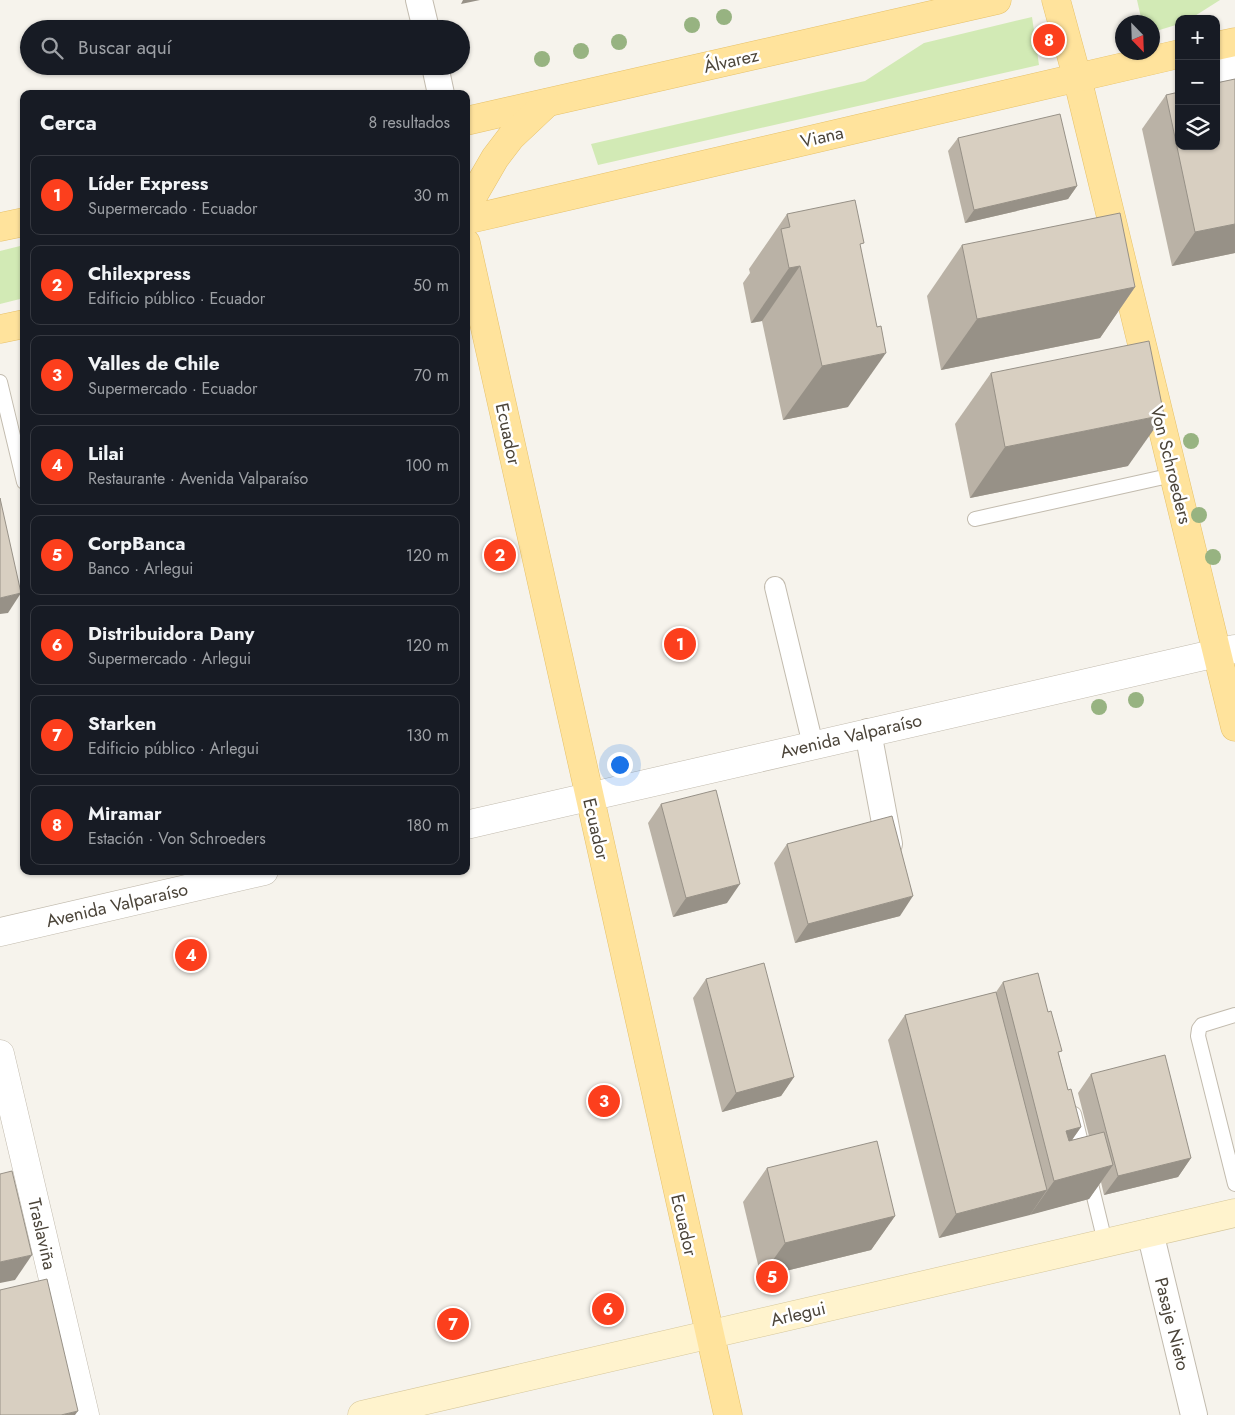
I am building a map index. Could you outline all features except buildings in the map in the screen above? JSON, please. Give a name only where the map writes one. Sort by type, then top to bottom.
[{"type":"main road","name":"Álvarez","points":[[470,120],[997,0]]},
{"type":"main road","name":"Von Schroeders","points":[[1056,0],[1077,77],[1173,474],[1226,650],[1235,727]]},
{"type":"main road","name":"Viana","points":[[470,219],[1175,55]]},
{"type":"main road","points":[[470,201],[494,158],[511,137],[548,102]]},
{"type":"main road","points":[[0,227],[20,223]]},
{"type":"main road","name":"Ecuador","points":[[470,261],[588,796],[728,1415]]},
{"type":"main road","points":[[0,329],[20,325]]},
{"type":"main road","name":"Arlegui","points":[[362,1415],[390,1412],[709,1334],[1235,1213]]},
{"type":"street","points":[[419,0],[424,20]]},
{"type":"street","points":[[1225,44],[1235,89]]},
{"type":"street","points":[[437,75],[440,90]]},
{"type":"street","points":[[775,587],[813,745]]},
{"type":"street","name":"Avenida Valparaíso","points":[[470,823],[1226,650]]},
{"type":"street","points":[[868,732],[889,844]]},
{"type":"street","name":"Avenida Valparaíso","points":[[0,932],[247,875]]},
{"type":"street","name":"Traslaviña","points":[[0,1054],[85,1415]]},
{"type":"street","name":"Pasaje Nieto","points":[[1150,1232],[1194,1415]]},
{"type":"lane","points":[[0,382],[20,465]]},
{"type":"lane","points":[[975,518],[1173,474]]},
{"type":"lane","points":[[1235,1015],[1202,1024],[1198,1036],[1235,1184]]},
{"type":"lane","points":[[1071,1104],[1105,1242]]},
{"type":"green space","points":[[1137,0],[1220,0],[1196,15],[1175,15],[1175,25],[1160,30],[1160,15],[1140,15]]},
{"type":"green space","points":[[1032,17],[1039,65],[598,165],[591,144],[865,81],[924,43]]},
{"type":"green space","points":[[20,246],[20,299],[0,304],[0,251]]},
{"type":"place","name":"Miramar","points":[[1049,40]]},
{"type":"place","name":"Chilexpress","points":[[500,555]]},
{"type":"place","name":"Líder Express","points":[[680,644]]},
{"type":"place","name":"Lilai","points":[[191,955]]},
{"type":"place","name":"Valles de Chile","points":[[604,1101]]},
{"type":"place","name":"CorpBanca","points":[[772,1277]]},
{"type":"place","name":"Distribuidora Dany","points":[[608,1309]]},
{"type":"place","name":"Starken","points":[[453,1324]]}]
